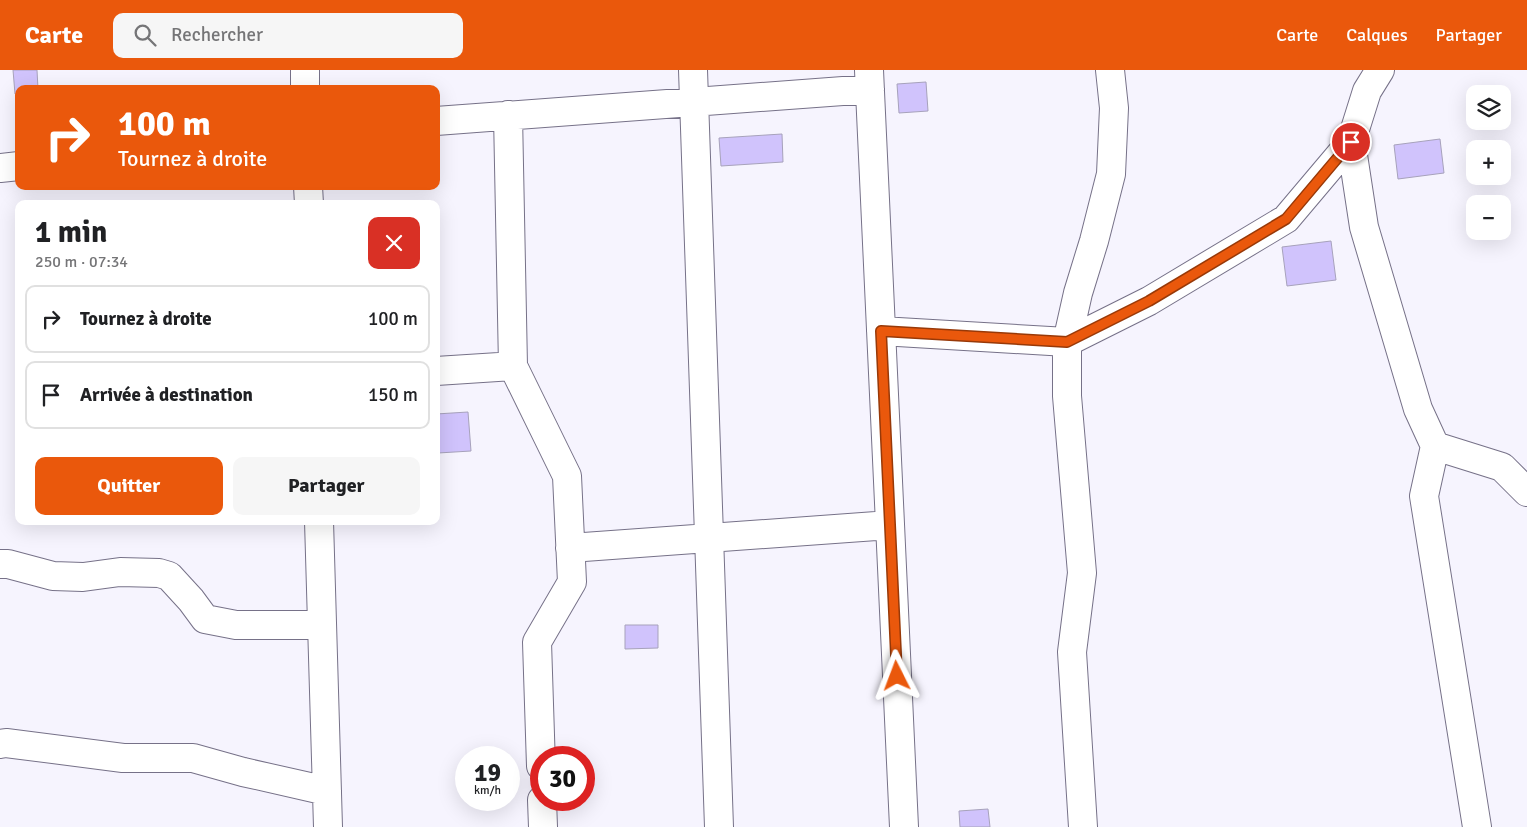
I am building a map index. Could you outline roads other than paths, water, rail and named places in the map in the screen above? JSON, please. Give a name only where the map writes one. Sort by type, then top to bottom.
[{"type":"street","points":[[305,70],[305,85]]},
{"type":"street","points":[[692,70],[719,827]]},
{"type":"street","points":[[1083,827],[1072,652],[1082,572],[1067,396],[1067,342],[1078,293],[1101,218],[1111,174],[1114,108],[1110,70]]},
{"type":"street","points":[[881,331],[1067,342],[1149,301],[1286,219],[1351,142],[1367,91],[1380,70]]},
{"type":"street","points":[[440,120],[694,102],[870,80],[904,827]]},
{"type":"street","points":[[508,115],[513,366],[567,476],[572,582],[537,642],[540,746]]},
{"type":"street","points":[[1351,142],[1364,227],[1418,409],[1435,446],[1424,496],[1477,827]]},
{"type":"street","points":[[0,168],[15,166]]},
{"type":"street","points":[[440,370],[513,366]]},
{"type":"street","points":[[1435,446],[1502,467],[1527,492]]},
{"type":"street","points":[[570,548],[890,524]]},
{"type":"street","points":[[319,525],[328,827]]},
{"type":"street","points":[[0,564],[8,564],[53,576],[83,577],[120,572],[159,573],[169,576],[191,600],[205,620],[236,624],[322,625]]},
{"type":"street","points":[[0,744],[6,743],[123,758],[193,758],[243,772],[327,791]]},
{"type":"street","points":[[542,811],[543,827]]}]
